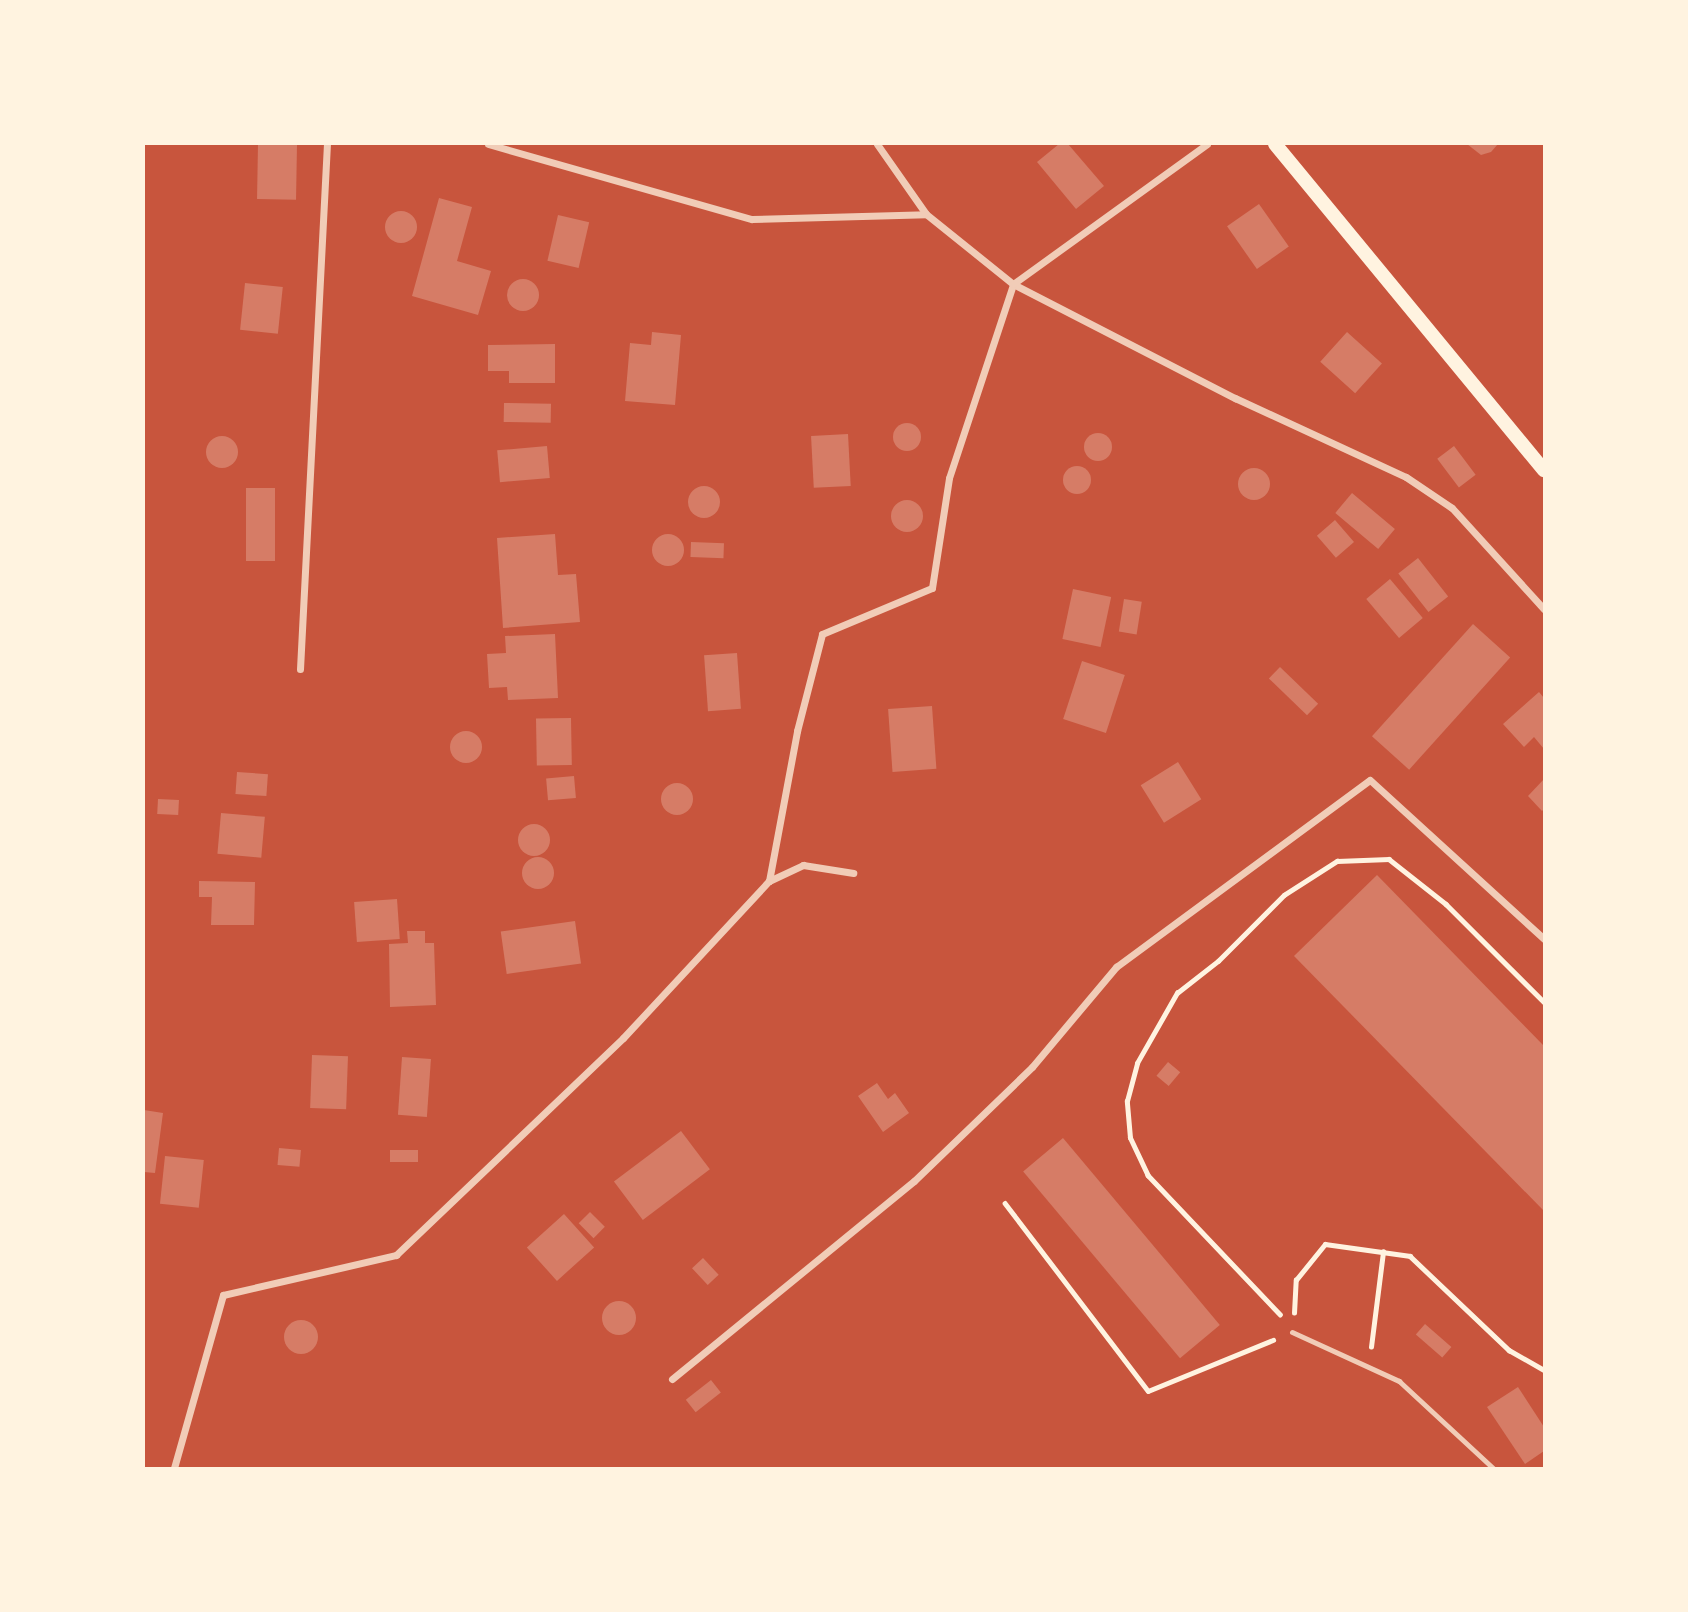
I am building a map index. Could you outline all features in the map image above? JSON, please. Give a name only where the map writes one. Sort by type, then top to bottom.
[{"type":"main road","points":[[1275,144],[1545,470]]},
{"type":"street","points":[[300,669],[327,144]]},
{"type":"street","points":[[877,144],[926,214],[1013,284],[1235,398],[1406,477],[1452,508],[1545,609]]},
{"type":"street","points":[[769,881],[797,731],[822,634],[932,588],[949,478],[1013,284],[1207,144]]},
{"type":"street","points":[[491,145],[752,219],[926,214]]},
{"type":"street","points":[[672,1379],[914,1181],[1032,1067],[1116,967],[1370,780],[1545,939]]},
{"type":"street","points":[[174,1468],[223,1295],[396,1255],[623,1038],[769,881],[803,865],[853,873]]},
{"type":"lane","points":[[1292,1332],[1399,1381],[1493,1468]]},
{"type":"path","points":[[1292,1332],[1264,1294],[1148,1176],[1130,1138],[1126,1101],[1137,1063],[1177,993],[1284,895],[1337,861],[1389,859],[1446,904],[1545,1002]]},
{"type":"path","points":[[1005,1203],[1148,1391],[1173,1385],[1292,1332]]},
{"type":"path","points":[[1292,1332],[1296,1280],[1325,1244],[1410,1255],[1510,1349],[1545,1370]]},
{"type":"path","points":[[1369,1365],[1383,1252]]},
{"type":"building","points":[[258,144],[297,145],[296,200],[257,199]]},
{"type":"building","points":[[1059,144],[1068,144],[1104,186],[1076,209],[1037,162]]},
{"type":"building","points":[[1467,144],[1498,144],[1491,152],[1481,155]]},
{"type":"building","points":[[439,198],[472,207],[457,261],[491,271],[478,315],[412,296]]},
{"type":"building","points":[[1259,204],[1289,247],[1257,269],[1227,226]]},
{"type":"building","points":[[401,211],[413,215],[417,227],[413,239],[401,243],[389,239],[385,227],[389,215]]},
{"type":"building","points":[[558,215],[589,222],[579,268],[547,261]]},
{"type":"building","points":[[523,279],[534,284],[539,295],[534,306],[523,311],[512,306],[507,295],[512,284]]},
{"type":"building","points":[[245,283],[283,287],[278,334],[240,330]]},
{"type":"building","points":[[652,332],[681,335],[675,405],[625,401],[630,343],[651,345]]},
{"type":"building","points":[[1347,332],[1382,363],[1355,393],[1320,362]]},
{"type":"building","points":[[555,344],[555,383],[509,383],[509,371],[488,371],[488,345]]},
{"type":"building","points":[[504,403],[551,404],[551,423],[504,422]]},
{"type":"building","points":[[907,423],[917,427],[921,437],[917,447],[907,451],[897,447],[893,437],[897,427]]},
{"type":"building","points":[[1098,433],[1108,437],[1112,447],[1108,457],[1098,461],[1088,457],[1084,447],[1088,437]]},
{"type":"building","points":[[848,434],[851,486],[814,488],[811,436]]},
{"type":"building","points":[[222,436],[233,441],[238,452],[233,463],[222,468],[211,463],[206,452],[211,441]]},
{"type":"building","points":[[547,446],[550,478],[500,482],[497,450]]},
{"type":"building","points":[[1454,446],[1476,475],[1459,487],[1437,459]]},
{"type":"building","points":[[1077,466],[1087,470],[1091,480],[1087,490],[1077,494],[1067,490],[1063,480],[1067,470]]},
{"type":"building","points":[[1254,468],[1265,473],[1270,484],[1265,495],[1254,500],[1243,495],[1238,484],[1243,473]]},
{"type":"building","points":[[704,486],[715,491],[720,502],[715,513],[704,518],[693,513],[688,502],[693,491]]},
{"type":"building","points":[[246,488],[275,488],[275,561],[246,561]]},
{"type":"building","points":[[1352,493],[1395,529],[1378,549],[1335,513]]},
{"type":"building","points":[[907,500],[918,505],[923,516],[918,527],[907,532],[896,527],[891,516],[896,505]]},
{"type":"building","points":[[1335,520],[1354,542],[1336,558],[1317,536]]},
{"type":"building","points":[[555,534],[558,575],[576,574],[580,622],[503,628],[497,538]]},
{"type":"building","points":[[668,534],[679,539],[684,550],[679,561],[668,566],[657,561],[652,550],[657,539]]},
{"type":"building","points":[[691,542],[724,543],[723,558],[690,557]]},
{"type":"building","points":[[1418,558],[1448,597],[1428,612],[1398,573]]},
{"type":"building","points":[[1390,579],[1423,618],[1399,638],[1366,599]]},
{"type":"building","points":[[1073,589],[1111,597],[1101,647],[1062,639]]},
{"type":"building","points":[[1124,599],[1142,602],[1137,634],[1119,632]]},
{"type":"building","points":[[1473,624],[1510,657],[1409,770],[1372,736]]},
{"type":"building","points":[[555,634],[558,698],[508,700],[507,687],[489,688],[487,654],[506,653],[505,636]]},
{"type":"building","points":[[737,653],[741,709],[708,711],[704,655]]},
{"type":"building","points":[[1082,661],[1125,675],[1106,733],[1063,719]]},
{"type":"building","points":[[1280,667],[1318,704],[1307,715],[1269,679]]},
{"type":"building","points":[[1539,692],[1544,698],[1544,749],[1534,737],[1524,747],[1503,724]]},
{"type":"building","points":[[932,706],[936,769],[893,772],[888,709]]},
{"type":"building","points":[[571,718],[572,765],[537,766],[536,719]]},
{"type":"building","points":[[466,731],[477,736],[482,747],[477,758],[466,763],[455,758],[450,747],[455,736]]},
{"type":"building","points":[[1178,762],[1201,799],[1164,823],[1141,785]]},
{"type":"building","points":[[237,772],[268,774],[266,796],[235,794]]},
{"type":"building","points":[[574,776],[576,798],[548,800],[546,778]]},
{"type":"building","points":[[1544,779],[1544,809],[1542,811],[1528,796]]},
{"type":"building","points":[[677,783],[688,788],[693,799],[688,810],[677,815],[666,810],[661,799],[666,788]]},
{"type":"building","points":[[158,799],[179,800],[178,815],[157,814]]},
{"type":"building","points":[[221,813],[265,817],[261,858],[217,854]]},
{"type":"building","points":[[534,824],[545,829],[550,840],[545,851],[534,856],[523,851],[518,840],[523,829]]},
{"type":"building","points":[[538,857],[549,862],[554,873],[549,884],[538,889],[527,884],[522,873],[527,862]]},
{"type":"building","points":[[1377,875],[1544,1046],[1544,1211],[1294,956]]},
{"type":"building","points":[[199,881],[255,882],[254,925],[211,925],[212,897],[199,897]]},
{"type":"building","points":[[397,899],[400,939],[357,942],[354,902]]},
{"type":"building","points":[[575,921],[581,964],[507,974],[501,931]]},
{"type":"building","points":[[407,931],[425,931],[425,943],[434,943],[436,1005],[390,1007],[389,944],[408,943]]},
{"type":"building","points":[[312,1055],[348,1056],[346,1109],[310,1108]]},
{"type":"building","points":[[402,1057],[431,1059],[427,1117],[398,1115]]},
{"type":"building","points":[[1168,1062],[1180,1072],[1169,1086],[1156,1076]]},
{"type":"building","points":[[877,1083],[888,1099],[895,1093],[909,1113],[883,1132],[858,1096]]},
{"type":"building","points":[[144,1110],[163,1113],[155,1173],[144,1172]]},
{"type":"building","points":[[681,1131],[710,1169],[643,1220],[614,1182]]},
{"type":"building","points":[[1063,1138],[1220,1325],[1180,1358],[1023,1171]]},
{"type":"building","points":[[279,1148],[301,1150],[299,1167],[278,1165]]},
{"type":"building","points":[[390,1150],[418,1150],[418,1162],[390,1162]]},
{"type":"building","points":[[165,1156],[204,1160],[199,1208],[160,1204]]},
{"type":"building","points":[[590,1212],[605,1227],[594,1238],[579,1223]]},
{"type":"building","points":[[564,1214],[594,1247],[557,1281],[527,1247]]},
{"type":"building","points":[[703,1258],[719,1275],[708,1285],[692,1268]]},
{"type":"building","points":[[619,1301],[631,1306],[636,1318],[631,1330],[619,1335],[607,1330],[602,1318],[607,1306]]},
{"type":"building","points":[[301,1320],[313,1325],[318,1337],[313,1349],[301,1354],[289,1349],[284,1337],[289,1325]]},
{"type":"building","points":[[1425,1324],[1451,1347],[1442,1358],[1416,1335]]},
{"type":"building","points":[[711,1380],[721,1393],[696,1412],[686,1400]]},
{"type":"building","points":[[1518,1387],[1544,1427],[1544,1451],[1525,1464],[1487,1407]]}]
